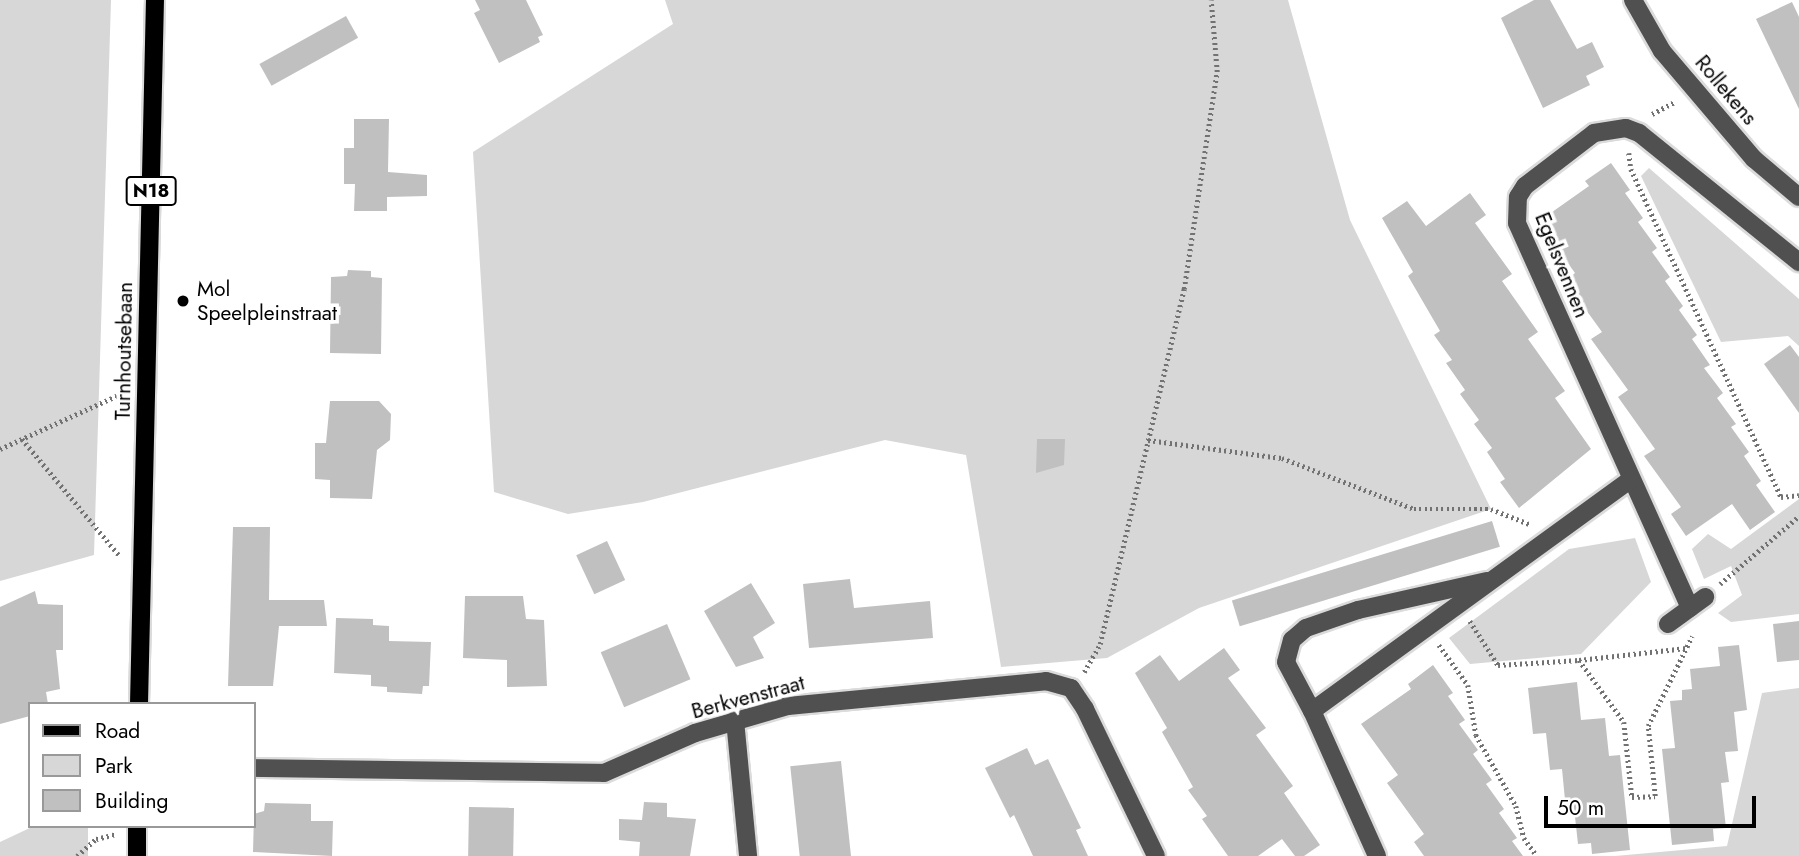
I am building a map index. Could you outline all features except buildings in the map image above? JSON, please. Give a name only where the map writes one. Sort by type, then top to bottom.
[{"type":"main road","name":"Turnhoutsebaan","points":[[139,702],[155,0]]},
{"type":"main road","points":[[137,828],[137,856]]},
{"type":"street","name":"Rollekens","points":[[1633,0],[1662,51],[1754,159],[1799,197]]},
{"type":"street","points":[[1626,128],[1639,133],[1799,262]]},
{"type":"street","name":"Egelsvennen","points":[[1626,128],[1594,133],[1525,186],[1516,210],[1517,223],[1630,480],[1690,608]]},
{"type":"street","points":[[1312,711],[1630,480]]},
{"type":"street","points":[[1377,856],[1312,711],[1286,662],[1292,640],[1306,628],[1358,610],[1494,580]]},
{"type":"street","points":[[1668,624],[1704,597]]},
{"type":"street","name":"Berkvenstraat","points":[[256,768],[604,773],[735,720],[788,706],[872,695],[1046,681],[1071,688]]},
{"type":"street","points":[[1071,688],[1156,856]]},
{"type":"street","points":[[735,720],[748,856]]},
{"type":"path","points":[[1071,688],[1100,644],[1184,289],[1217,72],[1211,0]]},
{"type":"path","points":[[1696,91],[1626,128],[1630,169],[1781,497],[1799,495]]},
{"type":"path","points":[[0,449],[145,382]]},
{"type":"path","points":[[22,439],[142,582]]},
{"type":"path","points":[[1148,440],[1282,458],[1414,509],[1491,509],[1522,524],[1566,527]]},
{"type":"path","points":[[1704,597],[1799,516]]},
{"type":"path","points":[[1460,604],[1498,665],[1579,660],[1686,648]]},
{"type":"path","points":[[1579,660],[1624,722],[1632,797],[1655,796],[1648,726],[1694,632],[1690,608]]},
{"type":"path","points":[[1427,629],[1468,685],[1476,735],[1516,806],[1524,838],[1536,856]]},
{"type":"path","points":[[77,856],[96,839],[137,828]]},
{"type":"green space","points":[[0,0],[111,0],[94,555],[0,581]]},
{"type":"green space","points":[[665,0],[1288,0],[1350,220],[1491,509],[1199,608],[1107,658],[1001,667],[966,455],[885,440],[643,502],[568,514],[494,492],[473,152],[673,24]]},
{"type":"green space","points":[[1649,168],[1799,299],[1799,346],[1788,336],[1721,342],[1641,176]]},
{"type":"green space","points":[[1799,499],[1799,614],[1731,622],[1718,613],[1742,595],[1731,566],[1704,579],[1692,549],[1708,534],[1731,549]]},
{"type":"green space","points":[[1635,538],[1651,582],[1581,654],[1470,664],[1449,638],[1569,549]]},
{"type":"green space","points":[[1799,688],[1799,856],[1615,856],[1727,846],[1762,693]]},
{"type":"green space","points":[[30,828],[88,828],[88,856],[0,856],[0,842]]},
{"type":"place","name":"Mol Speelpleinstraat","points":[[183,301]]}]
